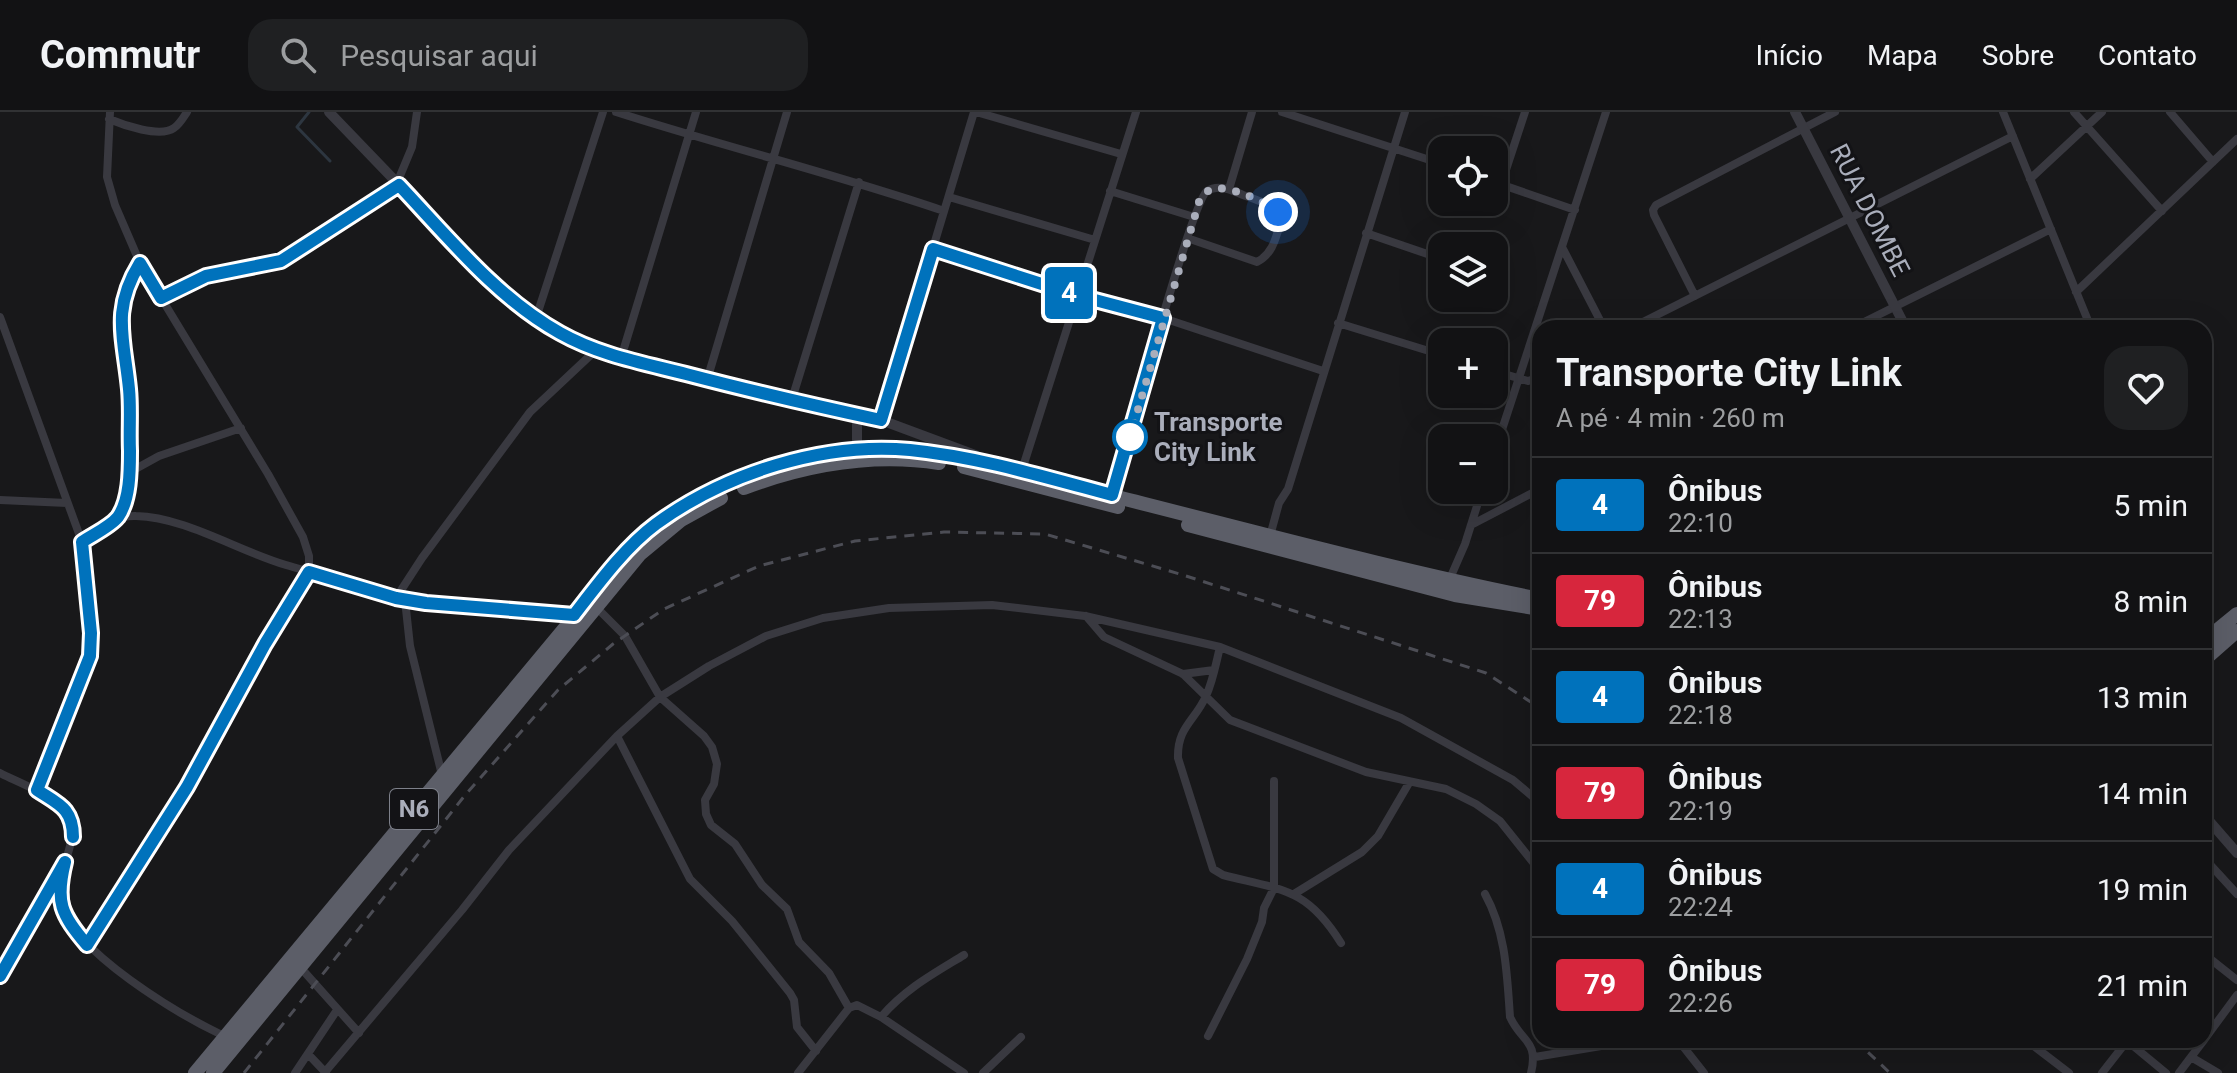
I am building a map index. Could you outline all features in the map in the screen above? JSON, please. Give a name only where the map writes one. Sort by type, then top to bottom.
[{"type":"highway","name":"N6","points":[[195,1073],[634,545],[654,525],[676,511],[707,494],[775,466],[857,450],[908,450],[991,462],[1020,476],[1532,607]]},
{"type":"highway","name":"N6","points":[[213,1073],[640,554],[662,533],[712,502],[780,475],[855,460],[879,460],[933,462],[1020,476],[1112,495],[1446,586],[1532,598]]},
{"type":"highway","points":[[2212,635],[2237,614]]},
{"type":"highway","points":[[2212,653],[2237,631]]},
{"type":"street","points":[[87,945],[187,787],[265,644],[309,572],[309,556],[303,537],[241,428],[140,263],[115,205],[107,177],[109,115],[142,129],[166,131],[178,125],[187,112]]},
{"type":"street","points":[[329,112],[485,274],[536,318],[596,350],[707,380],[881,420],[991,462]]},
{"type":"street","points":[[161,298],[206,276],[281,261],[398,184],[412,147],[417,112]]},
{"type":"street","points":[[536,318],[603,112]]},
{"type":"street","points":[[616,112],[859,182],[944,211]]},
{"type":"street","points":[[621,358],[696,112]]},
{"type":"street","points":[[707,380],[787,112]]},
{"type":"street","points":[[881,420],[975,112],[1121,154]]},
{"type":"street","points":[[1020,476],[1136,112]]},
{"type":"street","points":[[1229,189],[1252,112]]},
{"type":"street","points":[[1282,112],[1428,159]]},
{"type":"street","points":[[1270,536],[1279,503],[1288,489],[1405,112]]},
{"type":"street","points":[[1508,157],[1525,112]]},
{"type":"street","points":[[1538,320],[1606,112]]},
{"type":"street","name":"RUA DOMBE","points":[[1795,112],[1902,320]]},
{"type":"street","points":[[1695,296],[1654,215],[1656,205],[1835,112]]},
{"type":"street","points":[[2003,112],[2088,320]]},
{"type":"street","points":[[2074,112],[2162,211]]},
{"type":"street","points":[[2030,179],[2102,112]]},
{"type":"street","points":[[2170,112],[2213,162]]},
{"type":"street","points":[[1647,320],[2013,136]]},
{"type":"street","points":[[2076,292],[2237,139]]},
{"type":"street","points":[[792,399],[859,182]]},
{"type":"street","points":[[1508,187],[1575,210]]},
{"type":"street","points":[[1112,495],[1163,318],[1187,238],[1199,202],[1207,191],[1229,189],[1270,205],[1278,212],[1281,221],[1271,250],[1257,262],[1187,238]]},
{"type":"street","points":[[1110,191],[1194,217]]},
{"type":"street","points":[[949,197],[1095,240]]},
{"type":"street","points":[[1868,320],[2051,229]]},
{"type":"street","points":[[1366,233],[1428,254]]},
{"type":"street","points":[[1562,247],[1600,320]]},
{"type":"street","points":[[933,249],[1076,295],[1163,318],[1323,371]]},
{"type":"street","points":[[117,518],[126,495],[130,472],[131,411],[121,308],[127,285],[140,263]]},
{"type":"street","points":[[0,317],[82,542],[91,633],[90,656],[37,790]]},
{"type":"street","points":[[1338,323],[1428,351]]},
{"type":"street","points":[[1504,424],[1532,338]]},
{"type":"street","points":[[442,775],[401,599],[422,558],[530,412],[596,350]]},
{"type":"street","points":[[1508,375],[1532,380]]},
{"type":"street","points":[[857,415],[857,450]]},
{"type":"street","points":[[130,472],[159,456],[241,428]]},
{"type":"street","points":[[1471,525],[1532,493]]},
{"type":"street","points":[[0,500],[67,503]]},
{"type":"street","points":[[1446,586],[1478,504]]},
{"type":"street","points":[[82,542],[117,518],[133,515],[157,518],[194,529],[242,551],[401,599],[574,615]]},
{"type":"street","points":[[308,1054],[326,1072],[509,850],[617,736],[660,697],[709,666],[766,636],[823,618],[889,608],[992,605],[1085,616],[1220,647],[1401,718],[1513,780],[1532,796]]},
{"type":"street","points":[[595,606],[625,636],[660,697],[712,747],[717,764],[714,784],[705,800],[711,825],[735,844],[762,885],[783,903],[799,942],[829,973],[849,1008]]},
{"type":"street","points":[[1085,616],[1104,637],[1183,674],[1230,720],[1366,772],[1446,789],[1476,804],[1500,821],[1532,861]]},
{"type":"street","points":[[1220,647],[1206,698],[1179,738],[1178,758],[1213,869],[1223,875],[1294,894],[1315,907],[1341,943]]},
{"type":"street","points":[[1183,674],[1214,670]]},
{"type":"street","points":[[617,736],[690,879],[732,921],[790,993],[794,1000],[797,1027],[816,1051]]},
{"type":"street","points":[[0,773],[37,790],[66,809],[73,821],[73,837],[59,886],[61,904],[71,925],[87,945],[187,1019],[224,1036]]},
{"type":"street","points":[[1208,1036],[1247,959],[1274,888],[1274,781]]},
{"type":"street","points":[[1294,894],[1362,852],[1378,836],[1409,783]]},
{"type":"street","points":[[2212,826],[2237,853]]},
{"type":"street","points":[[0,976],[65,862]]},
{"type":"street","points":[[2212,867],[2237,894]]},
{"type":"street","points":[[1485,894],[1500,930],[1505,954],[1510,1017],[1527,1039],[1535,1057],[1531,1073]]},
{"type":"street","points":[[881,1017],[916,983],[964,955]]},
{"type":"street","points":[[2212,960],[2237,980]]},
{"type":"street","points":[[300,967],[359,1033]]},
{"type":"street","points":[[2212,1029],[2237,995]]},
{"type":"street","points":[[798,1073],[849,1008],[862,1006],[964,1073]]},
{"type":"street","points":[[295,1073],[337,1010]]},
{"type":"street","points":[[983,1073],[1021,1037]]},
{"type":"street","points":[[1535,1057],[1589,1048]]},
{"type":"street","points":[[1684,1048],[1704,1073]]},
{"type":"street","points":[[2036,1048],[2069,1073]]},
{"type":"street","points":[[2102,1073],[2121,1048]]},
{"type":"street","points":[[2135,1048],[2166,1073]]},
{"type":"street","points":[[2179,1073],[2198,1048]]},
{"type":"street","points":[[2191,1057],[2218,1073]]},
{"type":"waterway","points":[[309,112],[297,127],[330,161]]},
{"type":"railway","points":[[244,1073],[466,794],[558,690],[613,644],[664,609],[759,566],[855,541],[944,532],[1045,534],[1486,673],[1532,703]]},
{"type":"railway","points":[[1863,1048],[1890,1073]]},
{"type":"bus line","name":"4","points":[[0,976],[65,862],[59,886],[61,904],[71,925],[87,945],[187,787],[265,644],[309,572],[396,598],[426,603],[574,615],[634,545],[654,525],[676,511],[707,494],[775,466],[857,450],[908,450],[991,462],[1112,495],[1163,318],[1076,295],[933,249],[881,420],[640,363],[575,341],[536,318],[494,283],[399,185],[281,261],[206,276],[161,298],[140,263],[127,285],[121,308],[131,411],[130,472],[126,495],[117,518],[82,542],[91,633],[90,656],[37,790],[66,809],[73,821],[73,837]]},
{"type":"place","name":"Transporte City Link","points":[[1130,437]]},
{"type":"route","points":[[1130,437],[1199,202],[1207,191],[1229,189],[1270,205],[1278,212]]}]
